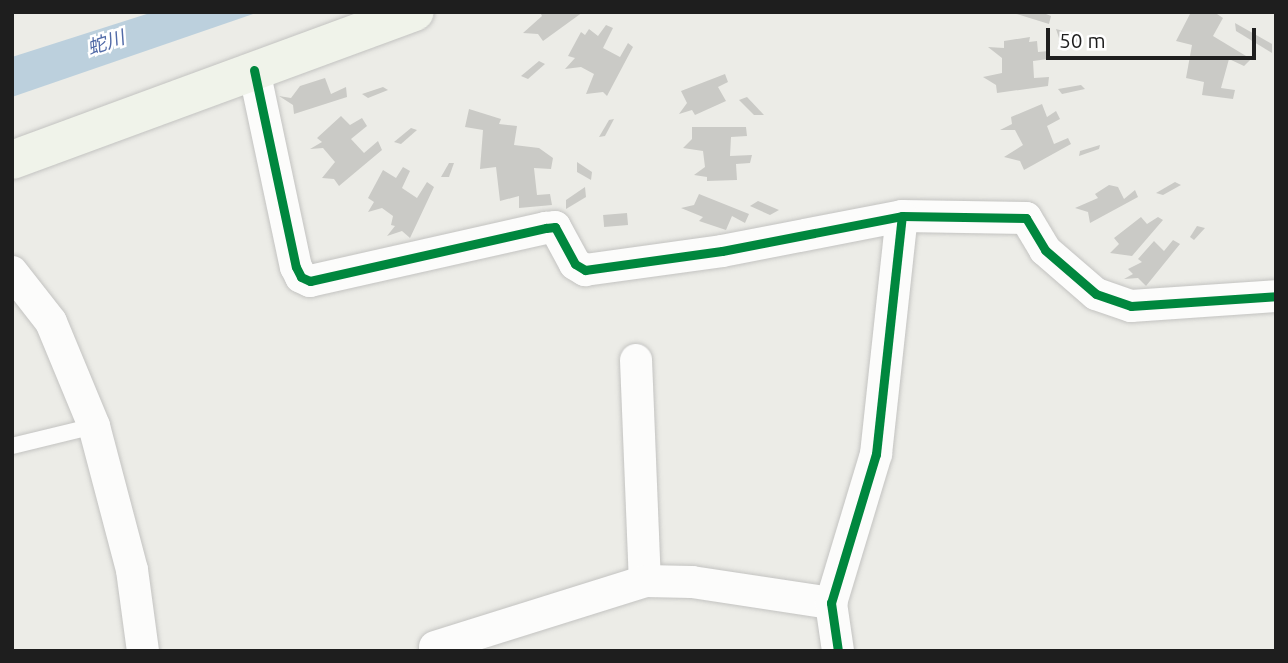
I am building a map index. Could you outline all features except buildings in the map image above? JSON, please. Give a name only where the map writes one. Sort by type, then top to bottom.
[{"type":"street","points":[[12,160],[415,12]]},
{"type":"street","points":[[254,70],[296,267],[301,277],[310,281],[555,227],[575,264],[585,270],[722,251],[902,216],[1026,218],[1045,250],[1096,294],[1131,306],[1276,296]]},
{"type":"street","points":[[838,651],[831,603],[876,454],[902,216]]},
{"type":"street","points":[[12,272],[56,331],[94,426],[132,570],[143,651]]},
{"type":"street","points":[[636,360],[645,581]]},
{"type":"street","points":[[435,647],[645,581],[692,582],[831,603]]},
{"type":"lane","points":[[12,446],[94,426]]},
{"type":"water","name":"蛇川","points":[[153,12],[259,12],[12,97],[12,57]]},
{"type":"cycle path","points":[[254,70],[296,267],[301,277],[310,281],[555,227],[575,264],[585,270],[722,251],[902,216],[1026,218],[1045,250],[1096,294],[1131,306],[1276,296]]},
{"type":"cycle path","points":[[838,651],[831,603],[876,454],[902,216]]}]
